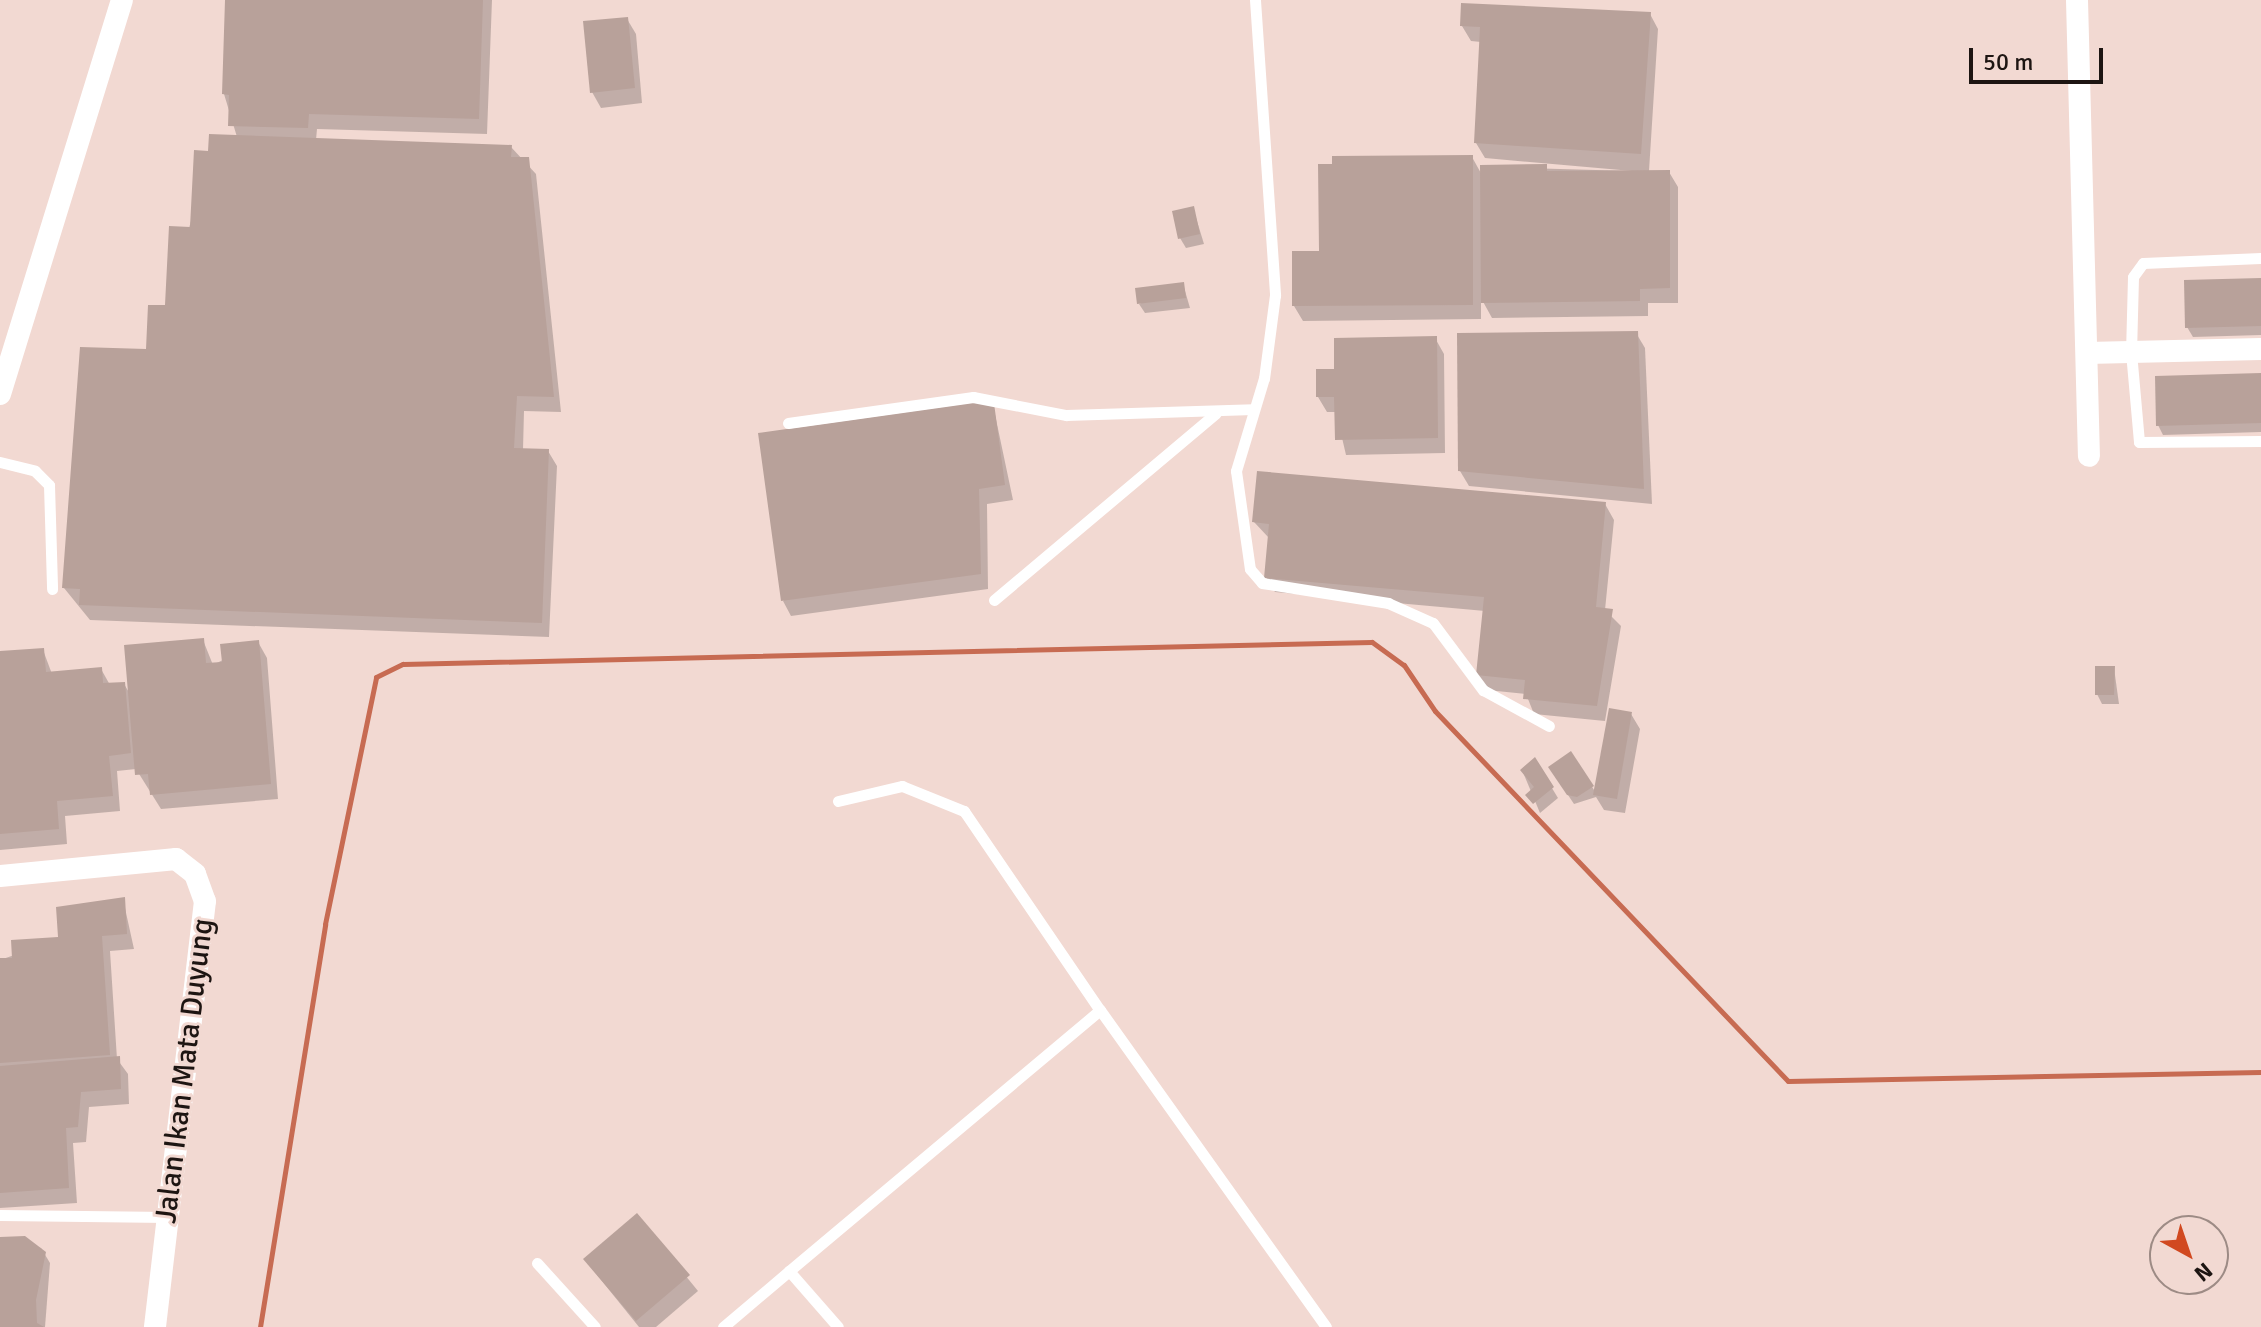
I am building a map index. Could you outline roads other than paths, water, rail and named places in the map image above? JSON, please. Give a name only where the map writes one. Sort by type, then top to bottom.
[{"type":"street","points":[[0,394],[122,0]]},
{"type":"street","points":[[2077,0],[2089,456]]},
{"type":"street","points":[[2087,353],[2261,349]]},
{"type":"street","name":"Jalan Ikan Mata Duyung","points":[[0,876],[148,856],[176,859],[195,874],[204,915],[155,1327]]},
{"type":"lane","points":[[1255,0],[1275,295],[1237,496],[1250,569],[1262,583],[1388,603],[1433,623],[1483,690],[1549,726]]},
{"type":"lane","points":[[2261,258],[2143,263],[2133,277],[2131,352],[2139,442],[2261,441]]},
{"type":"lane","points":[[788,423],[973,397],[1066,415],[1253,409]]},
{"type":"lane","points":[[994,600],[1217,412]]},
{"type":"lane","points":[[0,462],[35,471],[49,485],[52,589]]},
{"type":"lane","points":[[838,801],[902,786],[964,811],[1100,1010],[1326,1327]]},
{"type":"lane","points":[[723,1327],[1100,1010]]},
{"type":"lane","points":[[0,1215],[168,1217]]},
{"type":"lane","points":[[537,1263],[595,1327]]},
{"type":"lane","points":[[789,1271],[838,1327]]},
{"type":"waterway","points":[[260,1327],[325,924],[376,677],[403,664],[1372,642],[1404,665],[1435,711],[1788,1081],[2261,1072]]}]
